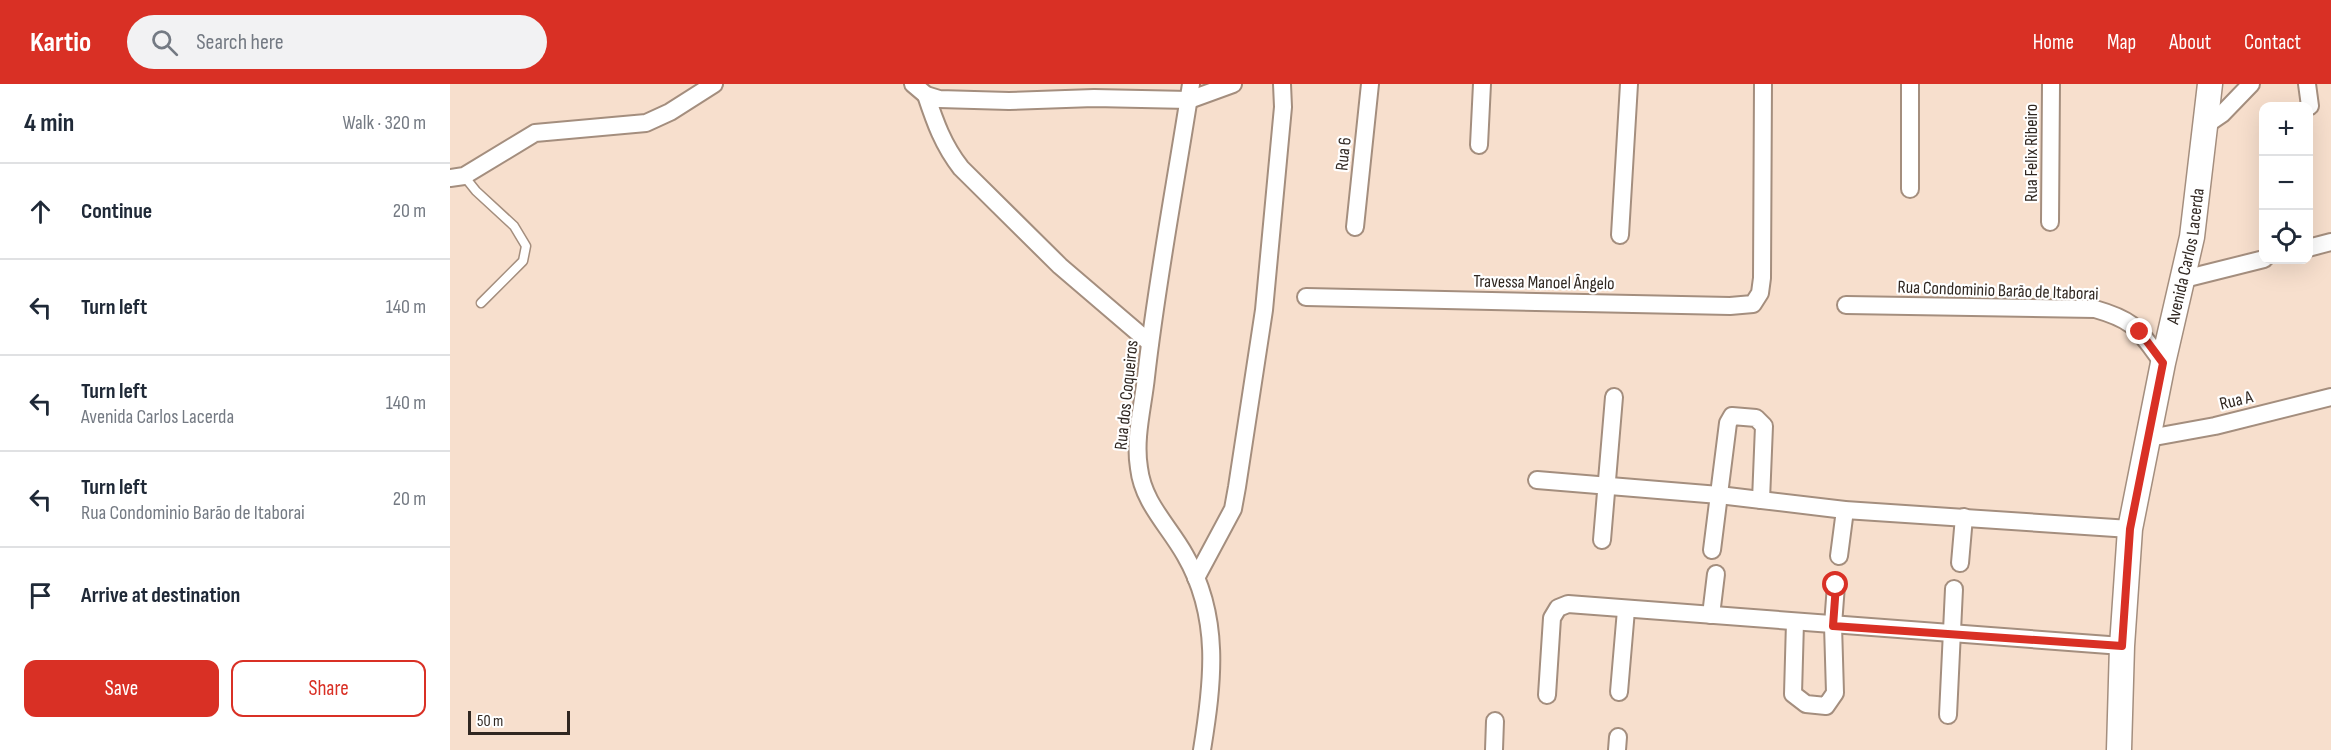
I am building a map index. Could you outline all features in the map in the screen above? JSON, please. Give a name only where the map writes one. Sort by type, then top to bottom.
[{"type":"street","points":[[457,177],[536,133],[646,123],[670,112],[714,84]]},
{"type":"street","points":[[913,84],[926,95],[960,101],[1094,98],[1190,92],[1233,84]]},
{"type":"street","points":[[1196,578],[1233,509],[1238,487],[1267,280],[1283,107],[1282,84]]},
{"type":"street","name":"Rua 6","points":[[1355,227],[1370,84]]},
{"type":"street","points":[[1479,145],[1482,84]]},
{"type":"street","points":[[1620,235],[1629,84]]},
{"type":"street","name":"Travessa Manoel Ângelo","points":[[1306,297],[1749,306],[1760,293],[1762,278],[1763,84]]},
{"type":"street","points":[[1910,84],[1910,189]]},
{"type":"street","name":"Rua Felix Ribeiro","points":[[2050,222],[2051,84]]},
{"type":"street","name":"Avenida Carlos Lacerda","points":[[2119,750],[2122,646],[2130,529],[2163,363],[2192,237],[2203,127],[2210,84]]},
{"type":"street","points":[[2203,127],[2222,114],[2252,84]]},
{"type":"street","points":[[2307,84],[2309,102]]},
{"type":"street","name":"Rua dos Coqueiros","points":[[1190,92],[1150,343],[1138,437],[1138,467],[1144,488],[1157,515],[1185,554],[1204,598],[1213,650],[1212,689],[1202,750]]},
{"type":"street","points":[[926,95],[936,128],[948,152],[972,180],[1060,266],[1150,343]]},
{"type":"street","points":[[2313,247],[2331,242]]},
{"type":"street","points":[[2184,279],[2259,260]]},
{"type":"street","name":"Rua Condominio Barão de Itaborai","points":[[1846,305],[2095,309],[2124,318],[2140,332],[2163,363]]},
{"type":"street","points":[[1602,540],[1614,397]]},
{"type":"street","name":"Rua A","points":[[2149,438],[2215,426],[2331,397]]},
{"type":"street","points":[[1712,550],[1728,423],[1735,415],[1756,418],[1764,426],[1761,500]]},
{"type":"street","points":[[1537,480],[1719,495],[1845,510],[2130,529]]},
{"type":"street","points":[[1839,556],[1845,510]]},
{"type":"street","points":[[1960,563],[1964,517]]},
{"type":"street","points":[[1711,615],[1716,573]]},
{"type":"street","points":[[1795,622],[1793,694],[1806,704],[1822,706],[1832,701],[1835,693],[1833,626],[1836,585]]},
{"type":"street","points":[[1948,715],[1954,589]]},
{"type":"street","points":[[1547,695],[1552,618],[1556,610],[1568,604],[1833,626],[1953,632],[2122,646]]},
{"type":"street","points":[[1619,692],[1626,610]]},
{"type":"street","points":[[1494,750],[1496,721]]},
{"type":"lane","points":[[457,177],[514,226],[526,246],[523,261],[481,303]]},
{"type":"route","points":[[1836,585],[1833,626],[1953,632],[2122,646],[2130,529],[2163,363],[2140,332]]}]
